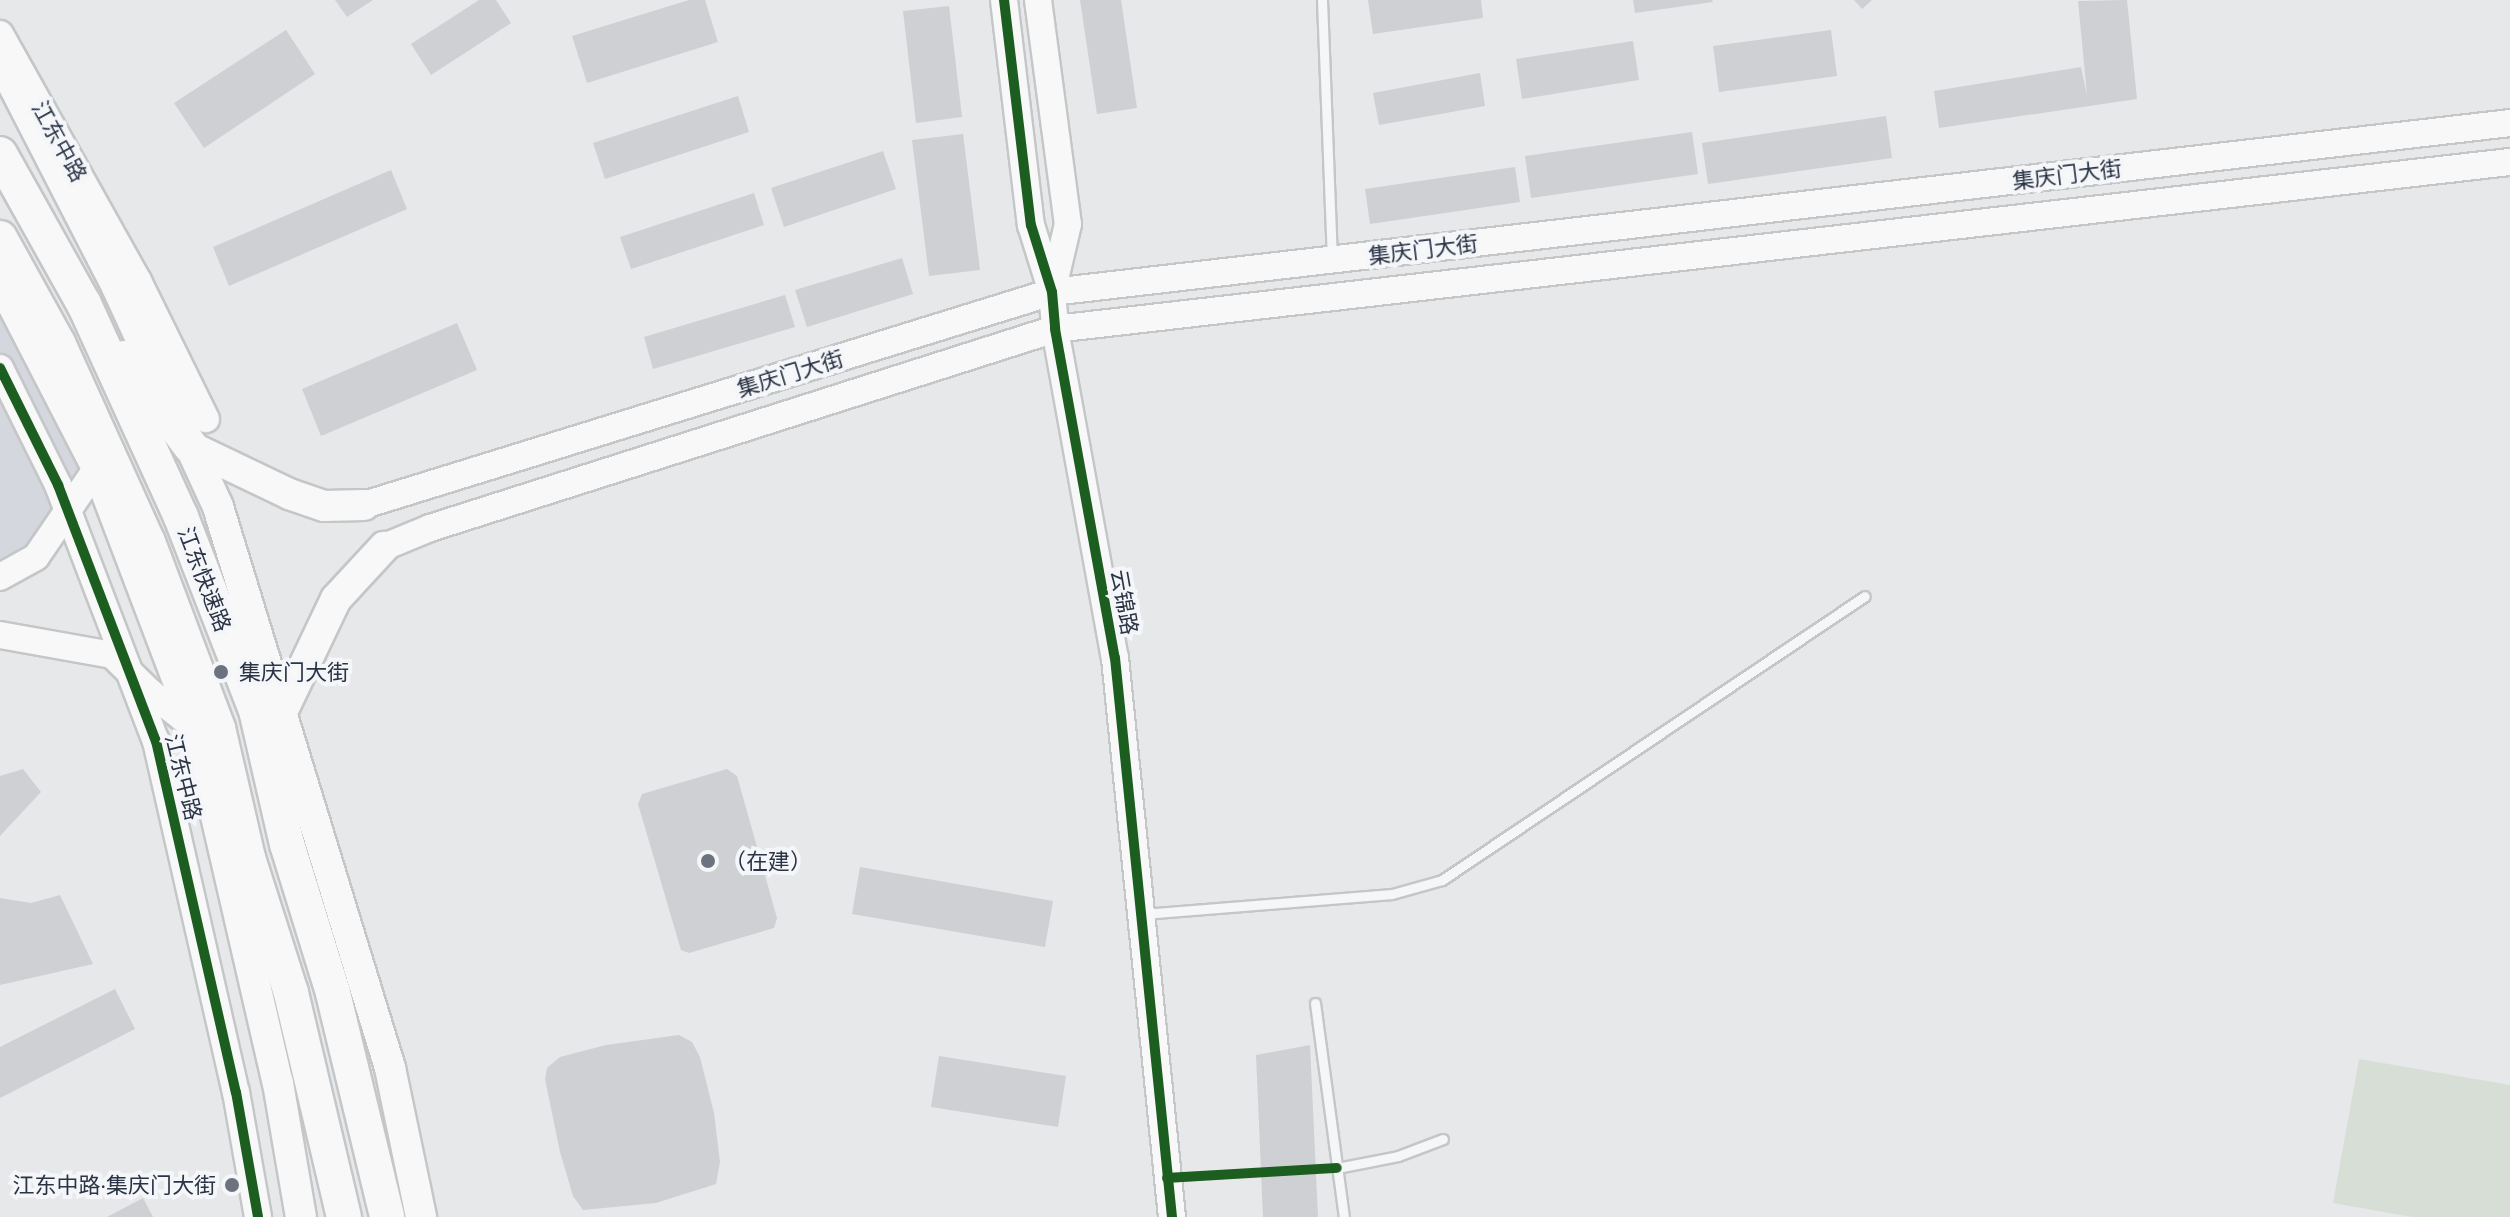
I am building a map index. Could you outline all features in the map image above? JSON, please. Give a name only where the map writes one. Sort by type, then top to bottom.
[{"type":"highway","name":"江东快速路","points":[[0,154],[84,304],[181,517],[256,710],[287,844],[333,993],[387,1217]]},
{"type":"highway","name":"江东快速路","points":[[0,238],[45,320],[148,542],[218,728],[248,858],[291,993],[344,1217]]},
{"type":"highway","points":[[84,304],[198,433]]},
{"type":"highway","points":[[45,320],[97,468]]},
{"type":"main road","name":"云锦路","points":[[1004,0],[1031,225],[1052,292],[1055,329],[1115,658],[1172,1217]]},
{"type":"main road","name":"云锦路","points":[[1038,0],[1068,224],[1052,292]]},
{"type":"main road","name":"江东中路","points":[[0,34],[138,281],[198,433],[390,1068],[421,1217]]},
{"type":"main road","name":"江东中路","points":[[0,59],[117,287],[198,433]]},
{"type":"main road","name":"集庆门大街","points":[[364,505],[1052,292],[2510,123]]},
{"type":"main road","name":"集庆门大街","points":[[384,547],[430,528],[1055,329],[2510,162]]},
{"type":"main road","name":"江东中路","points":[[0,280],[97,468],[196,729],[278,1083],[301,1217]]},
{"type":"main road","name":"江东中路","points":[[0,368],[68,510],[156,741],[236,1092],[258,1217]]},
{"type":"main road","points":[[198,433],[289,494],[324,506],[364,505]]},
{"type":"main road","points":[[0,577],[36,557],[97,468]]},
{"type":"main road","points":[[283,710],[336,599],[384,547]]},
{"type":"main road","points":[[0,635],[112,655],[196,729]]},
{"type":"lane","points":[[1322,0],[1332,259]]},
{"type":"lane","points":[[1143,914],[1392,894],[1442,880],[1865,596]]},
{"type":"lane","points":[[1315,1003],[1344,1217]]},
{"type":"lane","points":[[1337,1168],[1398,1156],[1443,1139]]},
{"type":"shaded area","points":[[0,280],[97,468],[36,557],[0,577]]},
{"type":"shaded area","points":[[2359,1059],[2510,1085],[2510,1217],[2412,1217],[2333,1203]]},
{"type":"building","points":[[335,0],[373,0],[347,17]]},
{"type":"building","points":[[479,0],[496,0],[511,23],[431,75],[411,44]]},
{"type":"building","points":[[689,0],[705,0],[718,42],[587,83],[572,36]]},
{"type":"building","points":[[1080,0],[1121,0],[1137,108],[1097,114]]},
{"type":"building","points":[[1368,0],[1481,0],[1483,18],[1373,34]]},
{"type":"building","points":[[1633,0],[1712,0],[1713,2],[1635,13]]},
{"type":"building","points":[[1854,0],[1872,0],[1862,9]]},
{"type":"building","points":[[2127,0],[2137,99],[1939,128],[1934,91],[2081,67],[2087,95],[2078,1]]},
{"type":"building","points":[[949,6],[962,117],[916,123],[903,11]]},
{"type":"building","points":[[286,30],[315,74],[204,148],[174,103]]},
{"type":"building","points":[[1831,30],[1837,76],[1719,92],[1713,46]]},
{"type":"building","points":[[1633,41],[1639,80],[1522,99],[1516,59]]},
{"type":"building","points":[[1480,73],[1485,106],[1379,125],[1373,93]]},
{"type":"building","points":[[738,96],[749,132],[605,179],[593,143]]},
{"type":"building","points":[[1886,116],[1892,158],[1708,184],[1702,143]]},
{"type":"building","points":[[1692,132],[1698,174],[1531,198],[1525,156]]},
{"type":"building","points":[[963,134],[980,270],[929,276],[912,140]]},
{"type":"building","points":[[883,151],[896,189],[784,227],[771,188]]},
{"type":"building","points":[[1515,167],[1520,202],[1370,224],[1365,189]]},
{"type":"building","points":[[391,170],[407,209],[229,286],[213,247]]},
{"type":"building","points":[[754,193],[764,225],[631,269],[620,237]]},
{"type":"building","points":[[902,258],[913,294],[807,327],[795,290]]},
{"type":"building","points":[[785,295],[795,327],[653,369],[644,337]]},
{"type":"building","points":[[457,323],[477,370],[321,436],[302,389]]},
{"type":"building","points":[[23,769],[41,792],[0,836],[0,776]]},
{"type":"building","name":"（在建）","points":[[727,769],[737,776],[777,918],[774,928],[689,953],[681,950],[638,804],[642,794]]},
{"type":"building","points":[[860,867],[1053,901],[1045,947],[852,914]]},
{"type":"building","points":[[60,895],[93,964],[0,985],[0,898],[31,903]]},
{"type":"building","points":[[115,989],[135,1029],[0,1098],[0,1047]]},
{"type":"building","points":[[679,1035],[692,1042],[700,1057],[714,1113],[720,1162],[716,1184],[656,1203],[583,1210],[573,1196],[560,1152],[545,1079],[547,1068],[560,1057],[606,1045]]},
{"type":"building","points":[[1310,1045],[1318,1217],[1263,1217],[1256,1055]]},
{"type":"building","points":[[939,1056],[1066,1076],[1058,1127],[931,1107]]},
{"type":"building","points":[[143,1198],[153,1217],[107,1217]]},
{"type":"cycle path","points":[[1004,0],[1031,225],[1052,292],[1055,329],[1115,658],[1172,1217]]},
{"type":"cycle path","points":[[0,368],[58,485],[156,741],[236,1092],[258,1217]]},
{"type":"cycle path","points":[[1167,1178],[1337,1168]]},
{"type":"place","name":"集庆门大街","points":[[221,672]]},
{"type":"place","name":"（在建）","points":[[708,861]]},
{"type":"place","name":"江东中路·集庆门大街","points":[[232,1185]]}]
